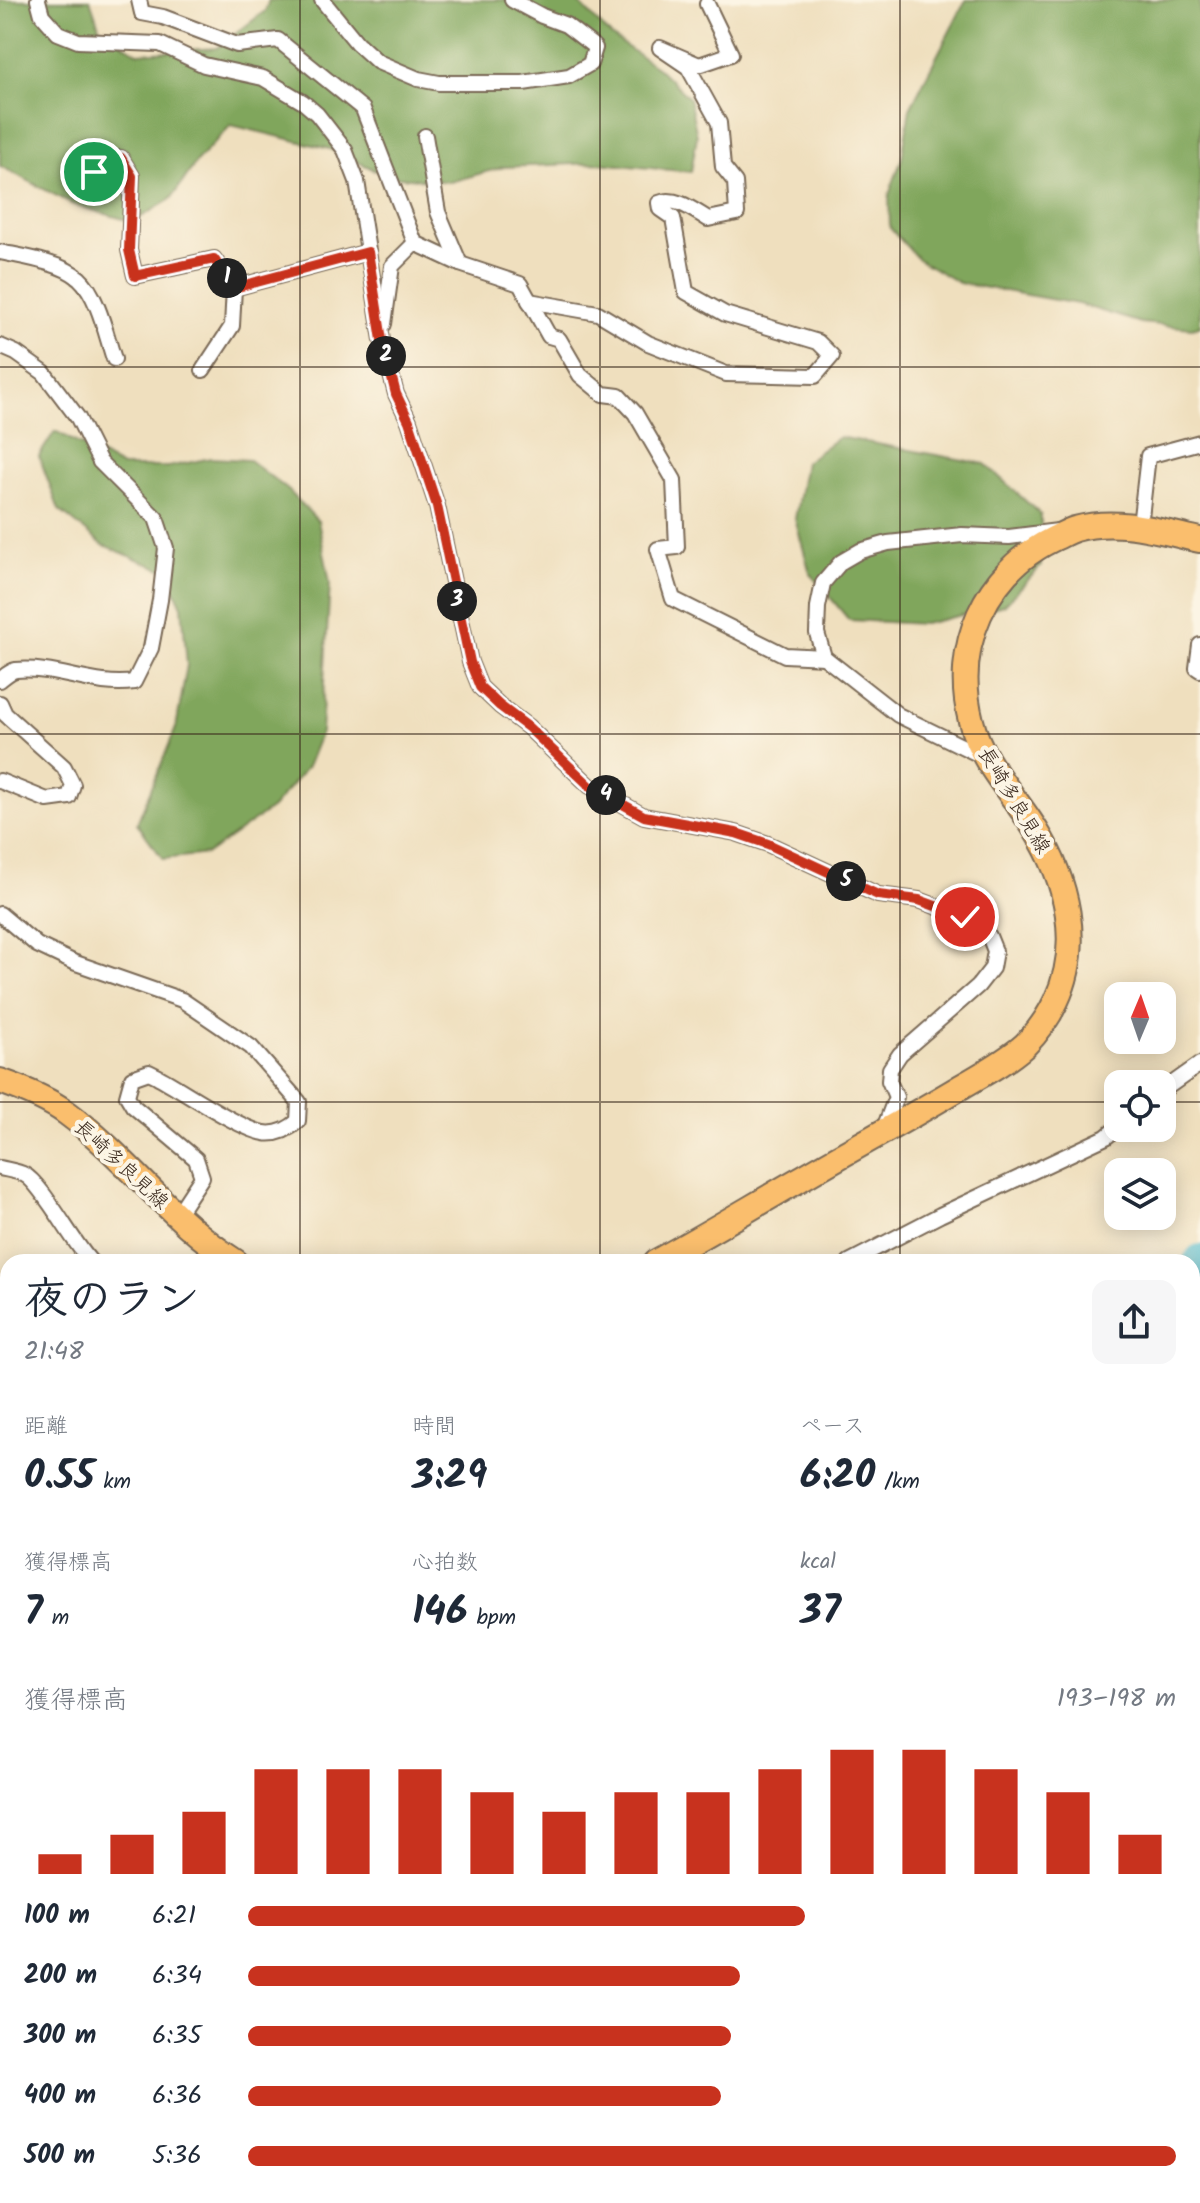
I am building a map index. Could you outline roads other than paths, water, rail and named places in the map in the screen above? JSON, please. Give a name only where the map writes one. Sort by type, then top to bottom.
[{"type":"main road","name":"長崎多良見線","points":[[670,1254],[996,1066],[1025,1044],[1045,1020],[1065,978],[1071,929],[1067,902],[1036,829],[985,758],[971,722],[965,667],[973,631],[986,599],[1009,569],[1030,551],[1075,529],[1117,524],[1140,526],[1200,540]]},
{"type":"main road","name":"長崎多良見線","points":[[0,1081],[66,1112],[177,1215],[226,1254]]},
{"type":"street","points":[[38,0],[42,15],[58,33],[78,41],[160,44],[204,65],[263,78],[317,114],[345,150],[357,181],[382,340],[396,394],[409,421],[437,506],[470,662],[480,687],[590,786],[644,816],[736,833],[768,844],[878,895],[919,900],[965,917],[989,936],[995,951],[992,968],[978,986],[900,1054],[890,1069],[889,1081],[896,1097],[881,1135]]},
{"type":"street","points":[[139,0],[142,13],[163,17],[237,45],[278,40],[363,109],[415,243],[460,264],[520,284],[549,336],[559,339],[580,375],[603,394],[619,396],[635,413],[674,480],[677,547],[658,549],[673,599],[785,655],[824,657],[898,715],[985,758]]},
{"type":"street","points":[[322,0],[357,43],[378,62],[418,79],[439,83],[523,83],[569,76],[590,64],[595,48],[592,45],[566,25],[512,0]]},
{"type":"street","points":[[529,301],[598,313],[648,343],[726,374],[815,376],[832,356],[818,342],[725,314],[686,292],[673,218],[660,209],[659,203],[663,200],[679,202],[708,219],[737,213],[735,182],[723,167],[719,123],[688,67],[660,48],[699,65],[731,54],[707,4]]},
{"type":"street","points":[[425,136],[438,212],[460,264]]},
{"type":"street","points":[[94,172],[121,158],[132,176],[129,250],[135,276],[214,259],[234,288],[232,326],[203,370]]},
{"type":"street","points":[[382,340],[392,266],[415,243]]},
{"type":"street","points":[[0,252],[43,261],[79,278],[98,307],[114,359]]},
{"type":"street","points":[[234,288],[368,252]]},
{"type":"street","points":[[0,346],[16,353],[44,373],[78,418],[100,462],[156,518],[166,548],[151,648],[134,682],[118,685],[83,681],[56,673],[13,670],[0,680]]},
{"type":"street","points":[[1140,526],[1148,456],[1200,442]]},
{"type":"street","points":[[824,657],[817,633],[823,583],[841,562],[860,551],[888,543],[962,535],[1009,537],[1075,529]]},
{"type":"street","points":[[1200,645],[1197,668],[1200,670]]},
{"type":"street","points":[[0,703],[5,714],[64,767],[73,785],[69,797],[47,800],[0,781]]},
{"type":"street","points":[[0,914],[37,945],[73,962],[182,1000],[251,1047],[299,1102],[298,1121],[288,1130],[267,1134],[250,1129],[149,1072],[132,1078],[127,1096],[133,1106],[196,1159],[202,1177],[177,1215]]},
{"type":"street","points":[[1176,1081],[1200,1064]]},
{"type":"street","points":[[864,1254],[1104,1138]]},
{"type":"street","points":[[0,1168],[26,1175],[37,1185],[84,1254]]}]
